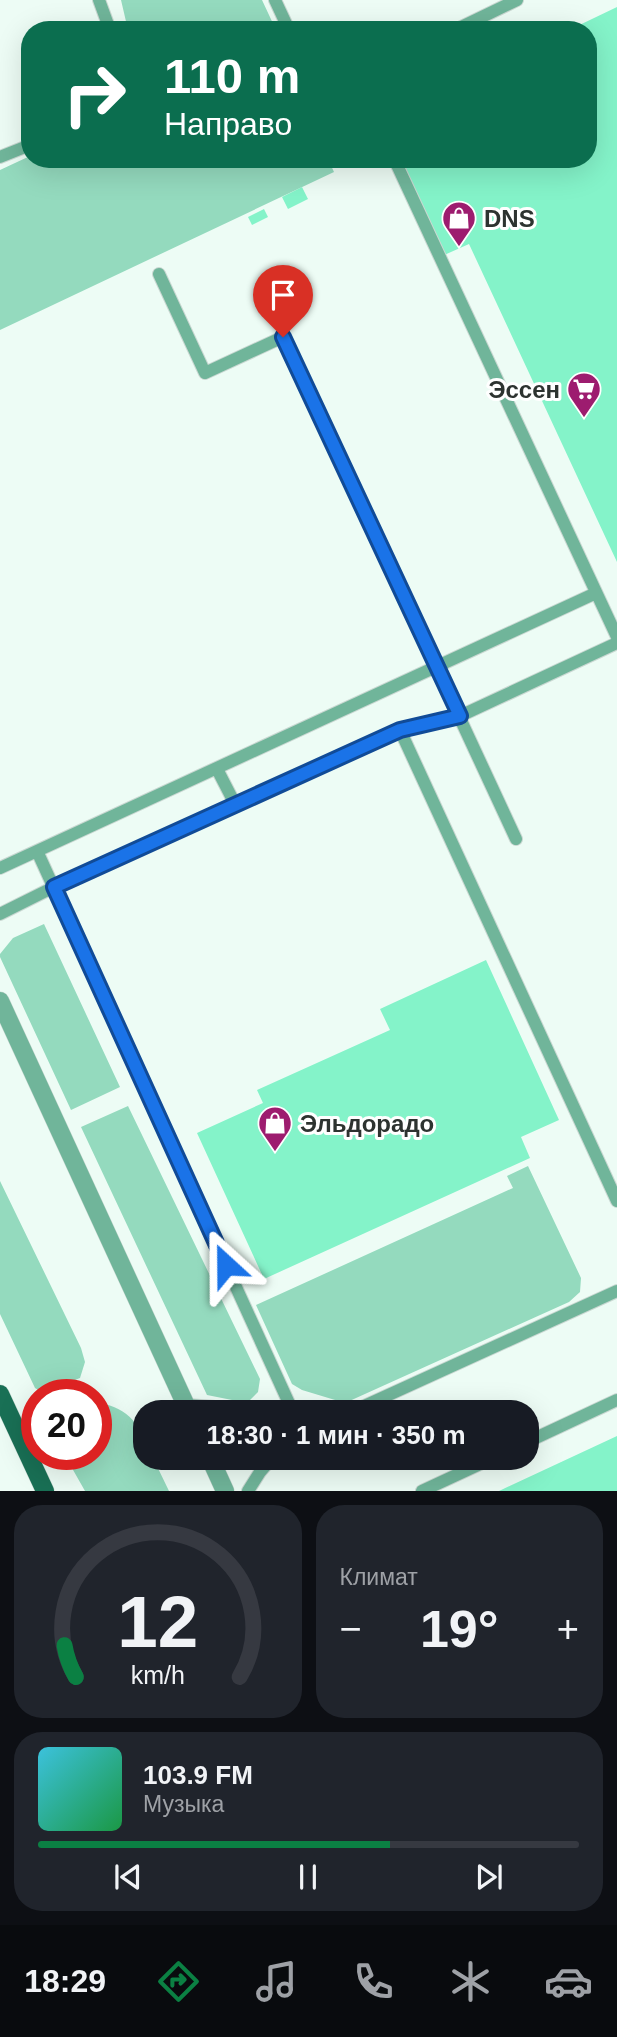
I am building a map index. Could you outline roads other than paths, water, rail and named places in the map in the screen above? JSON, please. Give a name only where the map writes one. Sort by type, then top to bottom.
[{"type":"main road","points":[[0,1394],[45,1491]]},
{"type":"street","points":[[0,1001],[184,1400]]},
{"type":"street","points":[[215,1470],[225,1491]]},
{"type":"lane","points":[[99,0],[107,21]]},
{"type":"lane","points":[[275,0],[285,21]]},
{"type":"lane","points":[[473,21],[517,0]]},
{"type":"lane","points":[[0,157],[21,149]]},
{"type":"lane","points":[[398,168],[617,637]]},
{"type":"lane","points":[[159,275],[205,373],[283,337],[516,839]]},
{"type":"lane","points":[[0,868],[596,593]]},
{"type":"lane","points":[[0,914],[400,730],[460,716],[617,643]]},
{"type":"lane","points":[[400,730],[617,1201]]},
{"type":"lane","points":[[217,769],[235,804]]},
{"type":"lane","points":[[37,850],[287,1400]]},
{"type":"lane","points":[[377,1400],[617,1291]]},
{"type":"lane","points":[[539,1436],[617,1400]]},
{"type":"lane","points":[[248,1491],[262,1470]]},
{"type":"lane","points":[[422,1491],[467,1470]]},
{"type":"place","name":"DNS","points":[[459,248]]},
{"type":"place","name":"Эссен","points":[[584,419]]},
{"type":"place","name":"Эльдорадо","points":[[275,1153]]}]
